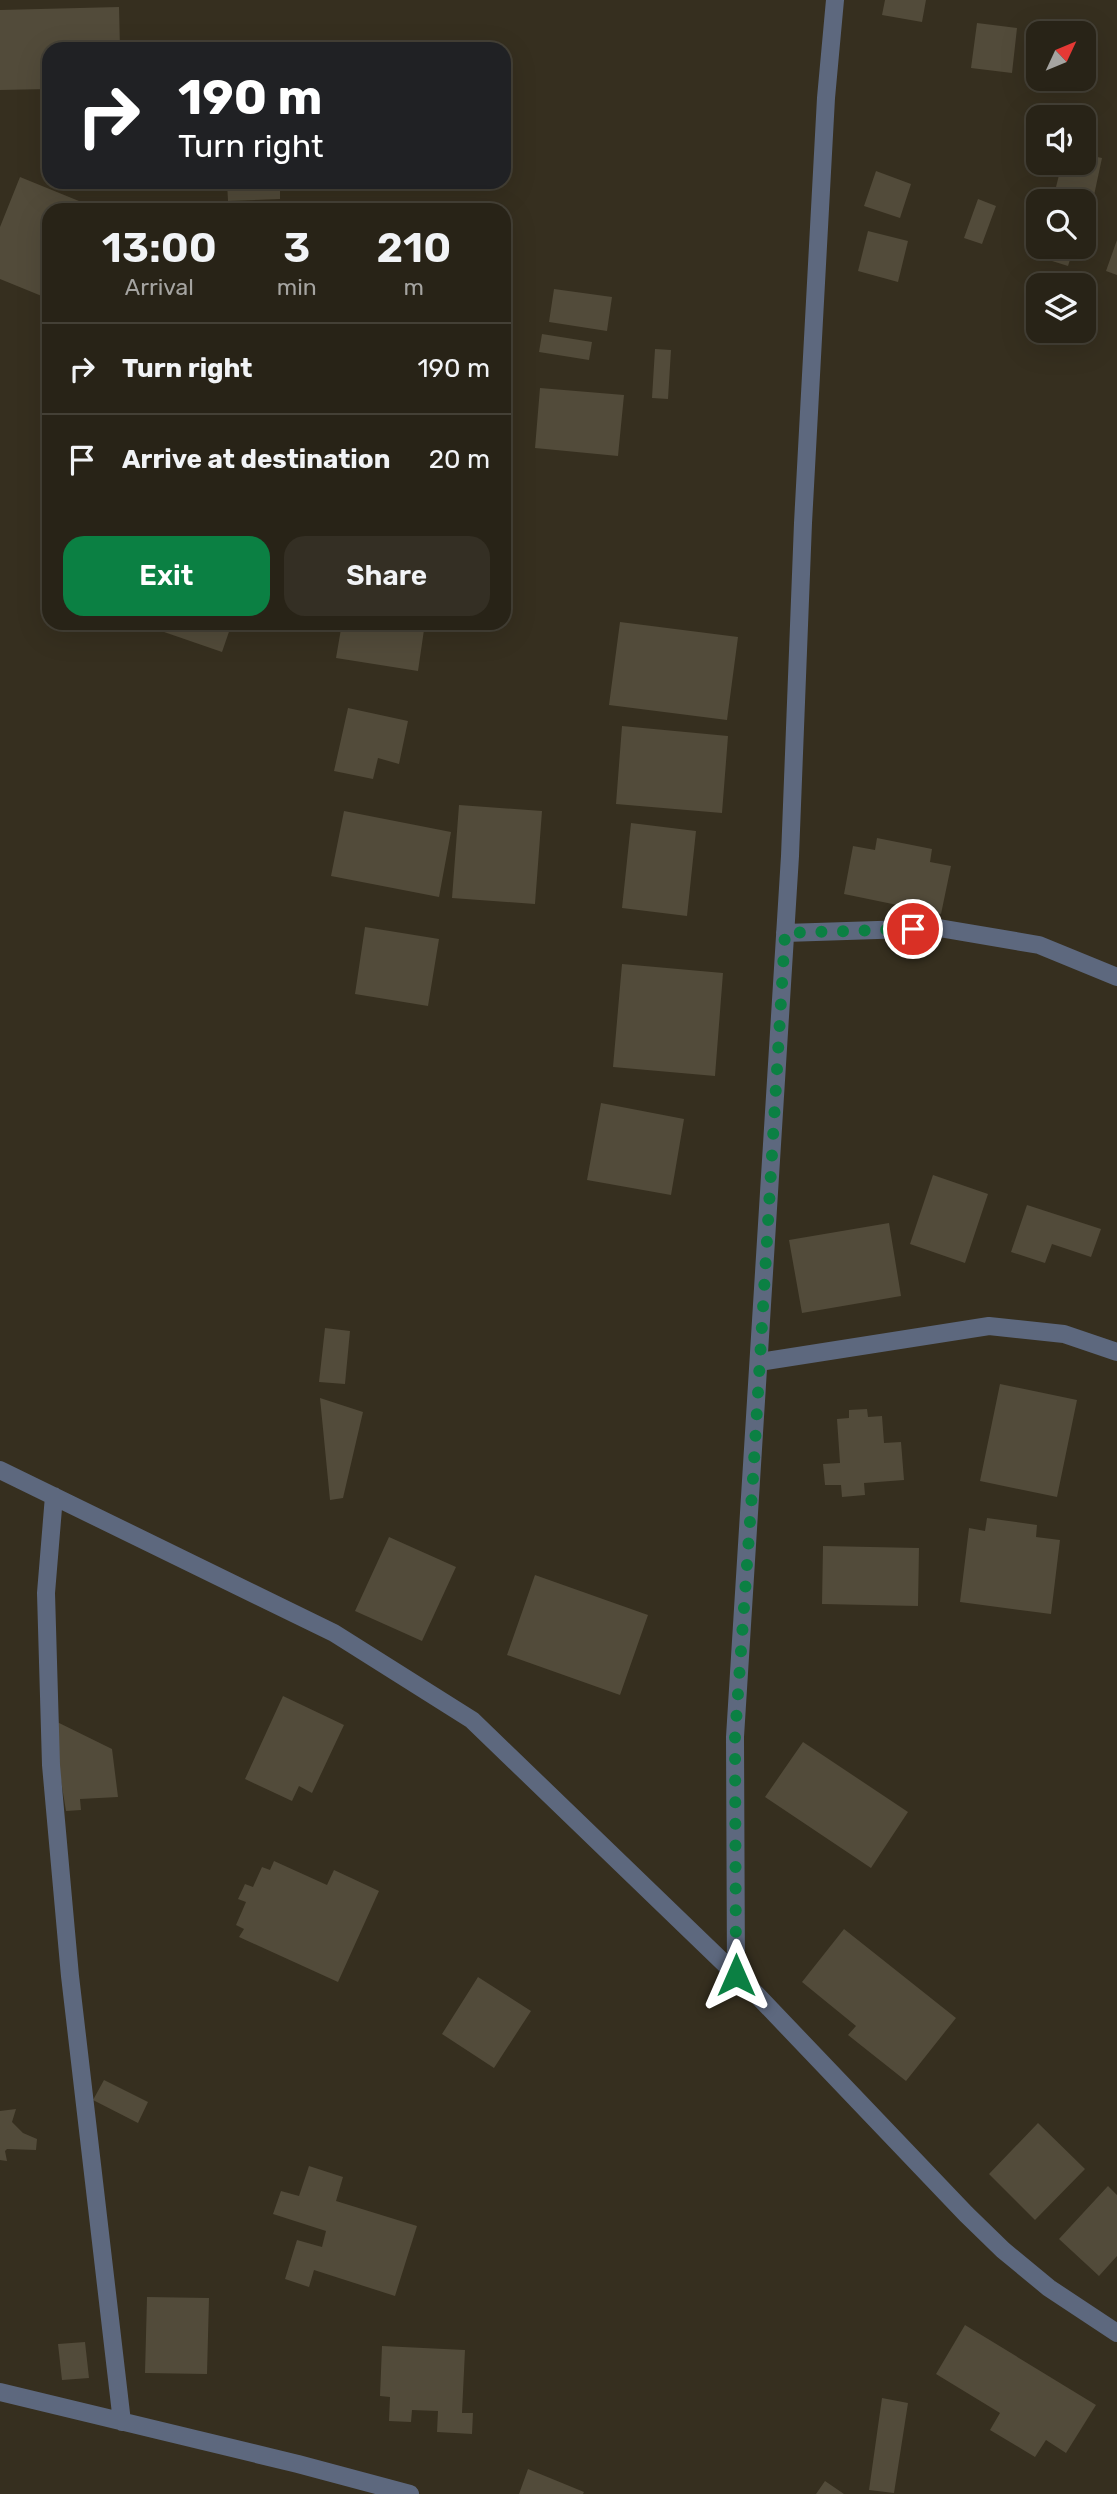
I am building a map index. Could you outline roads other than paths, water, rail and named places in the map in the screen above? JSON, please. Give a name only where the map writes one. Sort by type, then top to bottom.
[{"type":"street","points":[[736,1975],[735,1737],[785,933],[822,166],[835,0]]},
{"type":"street","points":[[785,933],[939,928],[1039,945],[1117,977]]},
{"type":"street","points":[[759,1362],[989,1326],[1064,1334],[1117,1352]]},
{"type":"street","points":[[0,1470],[334,1633],[472,1720],[736,1975],[994,2241],[1049,2288],[1117,2333]]},
{"type":"street","points":[[54,1496],[46,1593],[51,1765],[70,1976],[122,2421]]},
{"type":"street","points":[[0,2392],[410,2494]]}]
